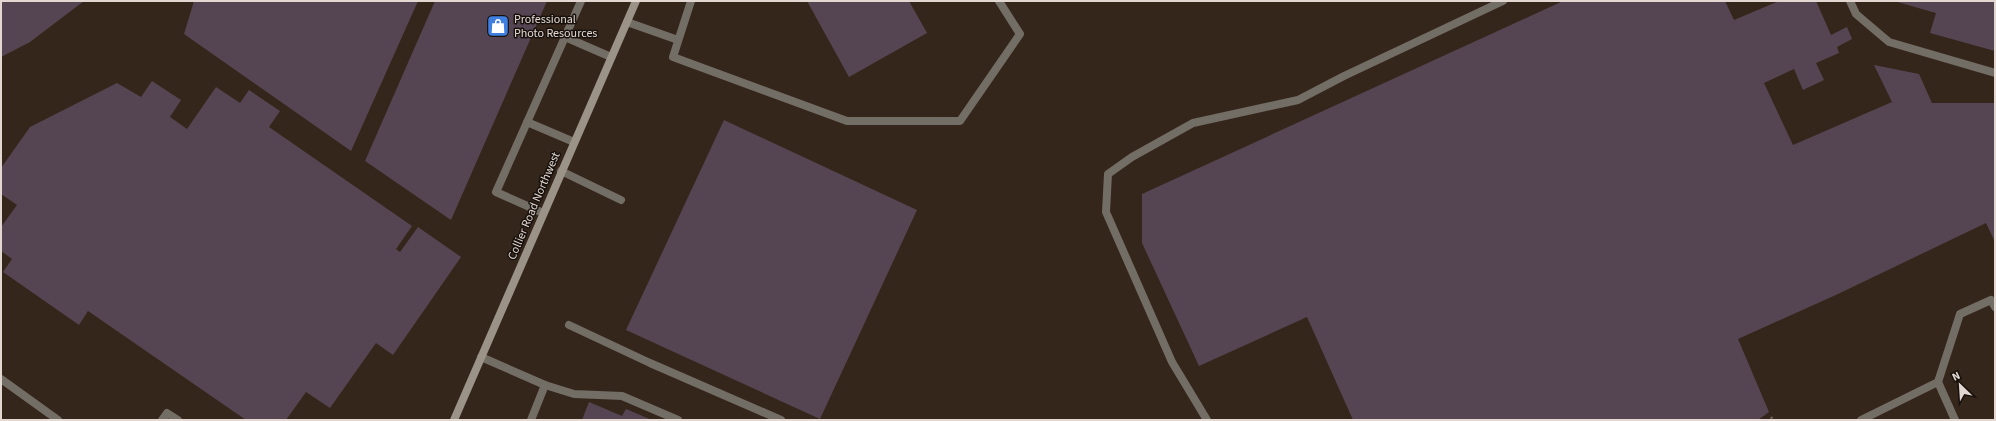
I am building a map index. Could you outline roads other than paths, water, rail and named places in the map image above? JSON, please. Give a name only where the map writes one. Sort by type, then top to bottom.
[{"type":"street","name":"Collier Road Northwest","points":[[454,420],[636,1]]},
{"type":"lane","points":[[543,213],[496,192],[581,1]]},
{"type":"lane","points":[[691,1],[673,57],[847,121],[960,121],[1020,34],[999,1]]},
{"type":"lane","points":[[1207,420],[1172,362],[1106,212],[1108,174],[1132,157],[1193,123],[1298,100],[1344,76],[1503,1]]},
{"type":"lane","points":[[1850,1],[1856,14],[1889,42],[1995,73]]},
{"type":"lane","points":[[627,22],[678,40]]},
{"type":"lane","points":[[565,37],[611,57]]},
{"type":"lane","points":[[527,122],[574,142]]},
{"type":"lane","points":[[562,172],[621,200]]},
{"type":"lane","points":[[1955,420],[1938,382],[1960,314],[1991,300],[1995,307]]},
{"type":"lane","points":[[569,325],[650,363],[781,420]]},
{"type":"lane","points":[[482,356],[545,385],[574,394],[622,396],[678,420]]},
{"type":"lane","points":[[1,379],[58,420]]},
{"type":"lane","points":[[1861,420],[1938,382]]},
{"type":"lane","points":[[531,420],[545,385]]},
{"type":"lane","points":[[162,420],[168,413],[178,420]]},
{"type":"place","name":"Professional Photo Resources","points":[[498,26]]}]
